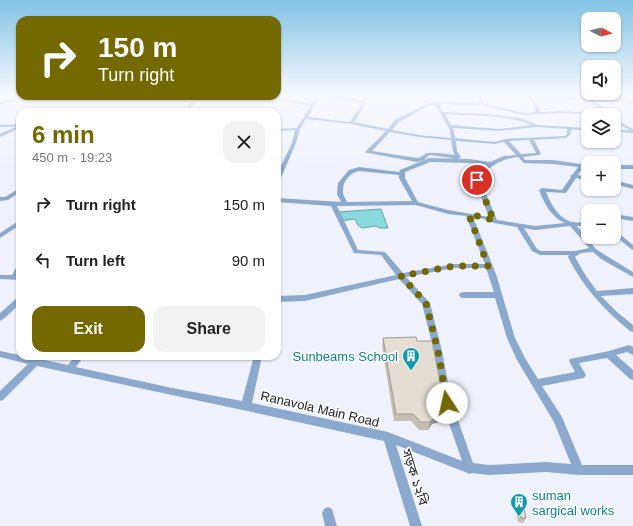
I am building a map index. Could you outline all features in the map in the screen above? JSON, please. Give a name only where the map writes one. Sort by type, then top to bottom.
[{"type":"street","points":[[281,171],[294,143],[298,129],[304,121]]},
{"type":"street","points":[[329,121],[454,141],[495,143],[505,140],[531,140],[566,137],[569,134],[569,130],[574,128]]},
{"type":"street","points":[[398,121],[368,152],[417,160],[422,160],[426,155],[430,154],[458,157],[455,151],[452,130],[446,121]]},
{"type":"street","points":[[524,121],[536,126]]},
{"type":"street","points":[[621,123],[633,131]]},
{"type":"street","points":[[0,126],[16,126]]},
{"type":"street","points":[[449,126],[499,130],[536,126],[581,128]]},
{"type":"street","points":[[0,136],[16,128]]},
{"type":"street","points":[[281,130],[298,129]]},
{"type":"street","points":[[621,131],[633,131]]},
{"type":"street","points":[[505,140],[524,161],[553,162],[581,166]]},
{"type":"street","points":[[494,221],[476,177],[492,164],[506,156],[539,154],[531,140]]},
{"type":"street","points":[[401,174],[402,171],[429,160],[469,161],[492,164]]},
{"type":"street","points":[[581,166],[573,176],[564,192],[542,190],[548,205],[561,219],[572,224],[594,250],[633,275]]},
{"type":"street","points":[[621,167],[633,167]]},
{"type":"street","points":[[345,204],[340,194],[340,188],[341,183],[350,171],[359,169],[401,174]]},
{"type":"street","points":[[401,174],[410,195],[416,203]]},
{"type":"street","points":[[573,176],[581,178]]},
{"type":"street","points":[[621,184],[633,187]]},
{"type":"street","points":[[0,199],[6,199],[16,193]]},
{"type":"street","points":[[281,200],[333,204],[416,203],[469,215],[485,217],[494,221],[535,228],[581,224]]},
{"type":"street","points":[[333,204],[356,252],[383,253],[401,276],[426,303],[438,351],[447,403],[470,469]]},
{"type":"street","points":[[469,215],[521,360],[558,420],[579,470]]},
{"type":"street","points":[[621,217],[633,219]]},
{"type":"street","points":[[0,236],[16,225]]},
{"type":"street","points":[[519,225],[534,250],[540,254],[574,253],[594,250]]},
{"type":"street","points":[[621,238],[633,248]]},
{"type":"street","points":[[574,253],[571,257],[587,286],[614,315],[633,329]]},
{"type":"street","points":[[281,299],[304,298],[401,276],[454,266],[488,266]]},
{"type":"street","points":[[0,277],[16,278]]},
{"type":"street","points":[[595,294],[633,291]]},
{"type":"street","points":[[463,295],[498,295]]},
{"type":"street","points":[[0,318],[16,303]]},
{"type":"street","points":[[536,383],[581,375],[572,361],[632,348]]},
{"type":"street","name":"Ranavola Main Road","points":[[0,354],[16,358]]},
{"type":"street","points":[[609,354],[633,376]]},
{"type":"street","name":"Ranavola Main Road","points":[[26,360],[388,437],[470,469],[489,470],[546,467],[579,470],[633,470]]},
{"type":"street","points":[[69,370],[77,360]]},
{"type":"street","points":[[246,406],[257,360]]},
{"type":"street","points":[[0,397],[35,362]]},
{"type":"street","name":"সড়ক ১২বি","points":[[388,437],[416,526]]},
{"type":"street","points":[[328,513],[331,526]]},
{"type":"water","points":[[381,209],[388,228],[379,228],[376,226],[362,228],[358,225],[355,219],[341,221],[338,212]]},
{"type":"building","name":"Sunbeams School","points":[[416,337],[417,341],[432,341],[441,387],[439,387],[441,399],[448,413],[434,417],[430,422],[421,422],[413,414],[396,414],[383,338]]},
{"type":"building","points":[[522,497],[526,518],[521,518],[517,498]]},
{"type":"place","name":"Sunbeams School","points":[[411,371]]},
{"type":"place","name":"suman sargical works","points":[[519,517]]},
{"type":"route","points":[[447,403],[438,351],[426,303],[401,276],[454,266],[488,266],[469,215],[485,217],[494,221],[477,180]]}]
